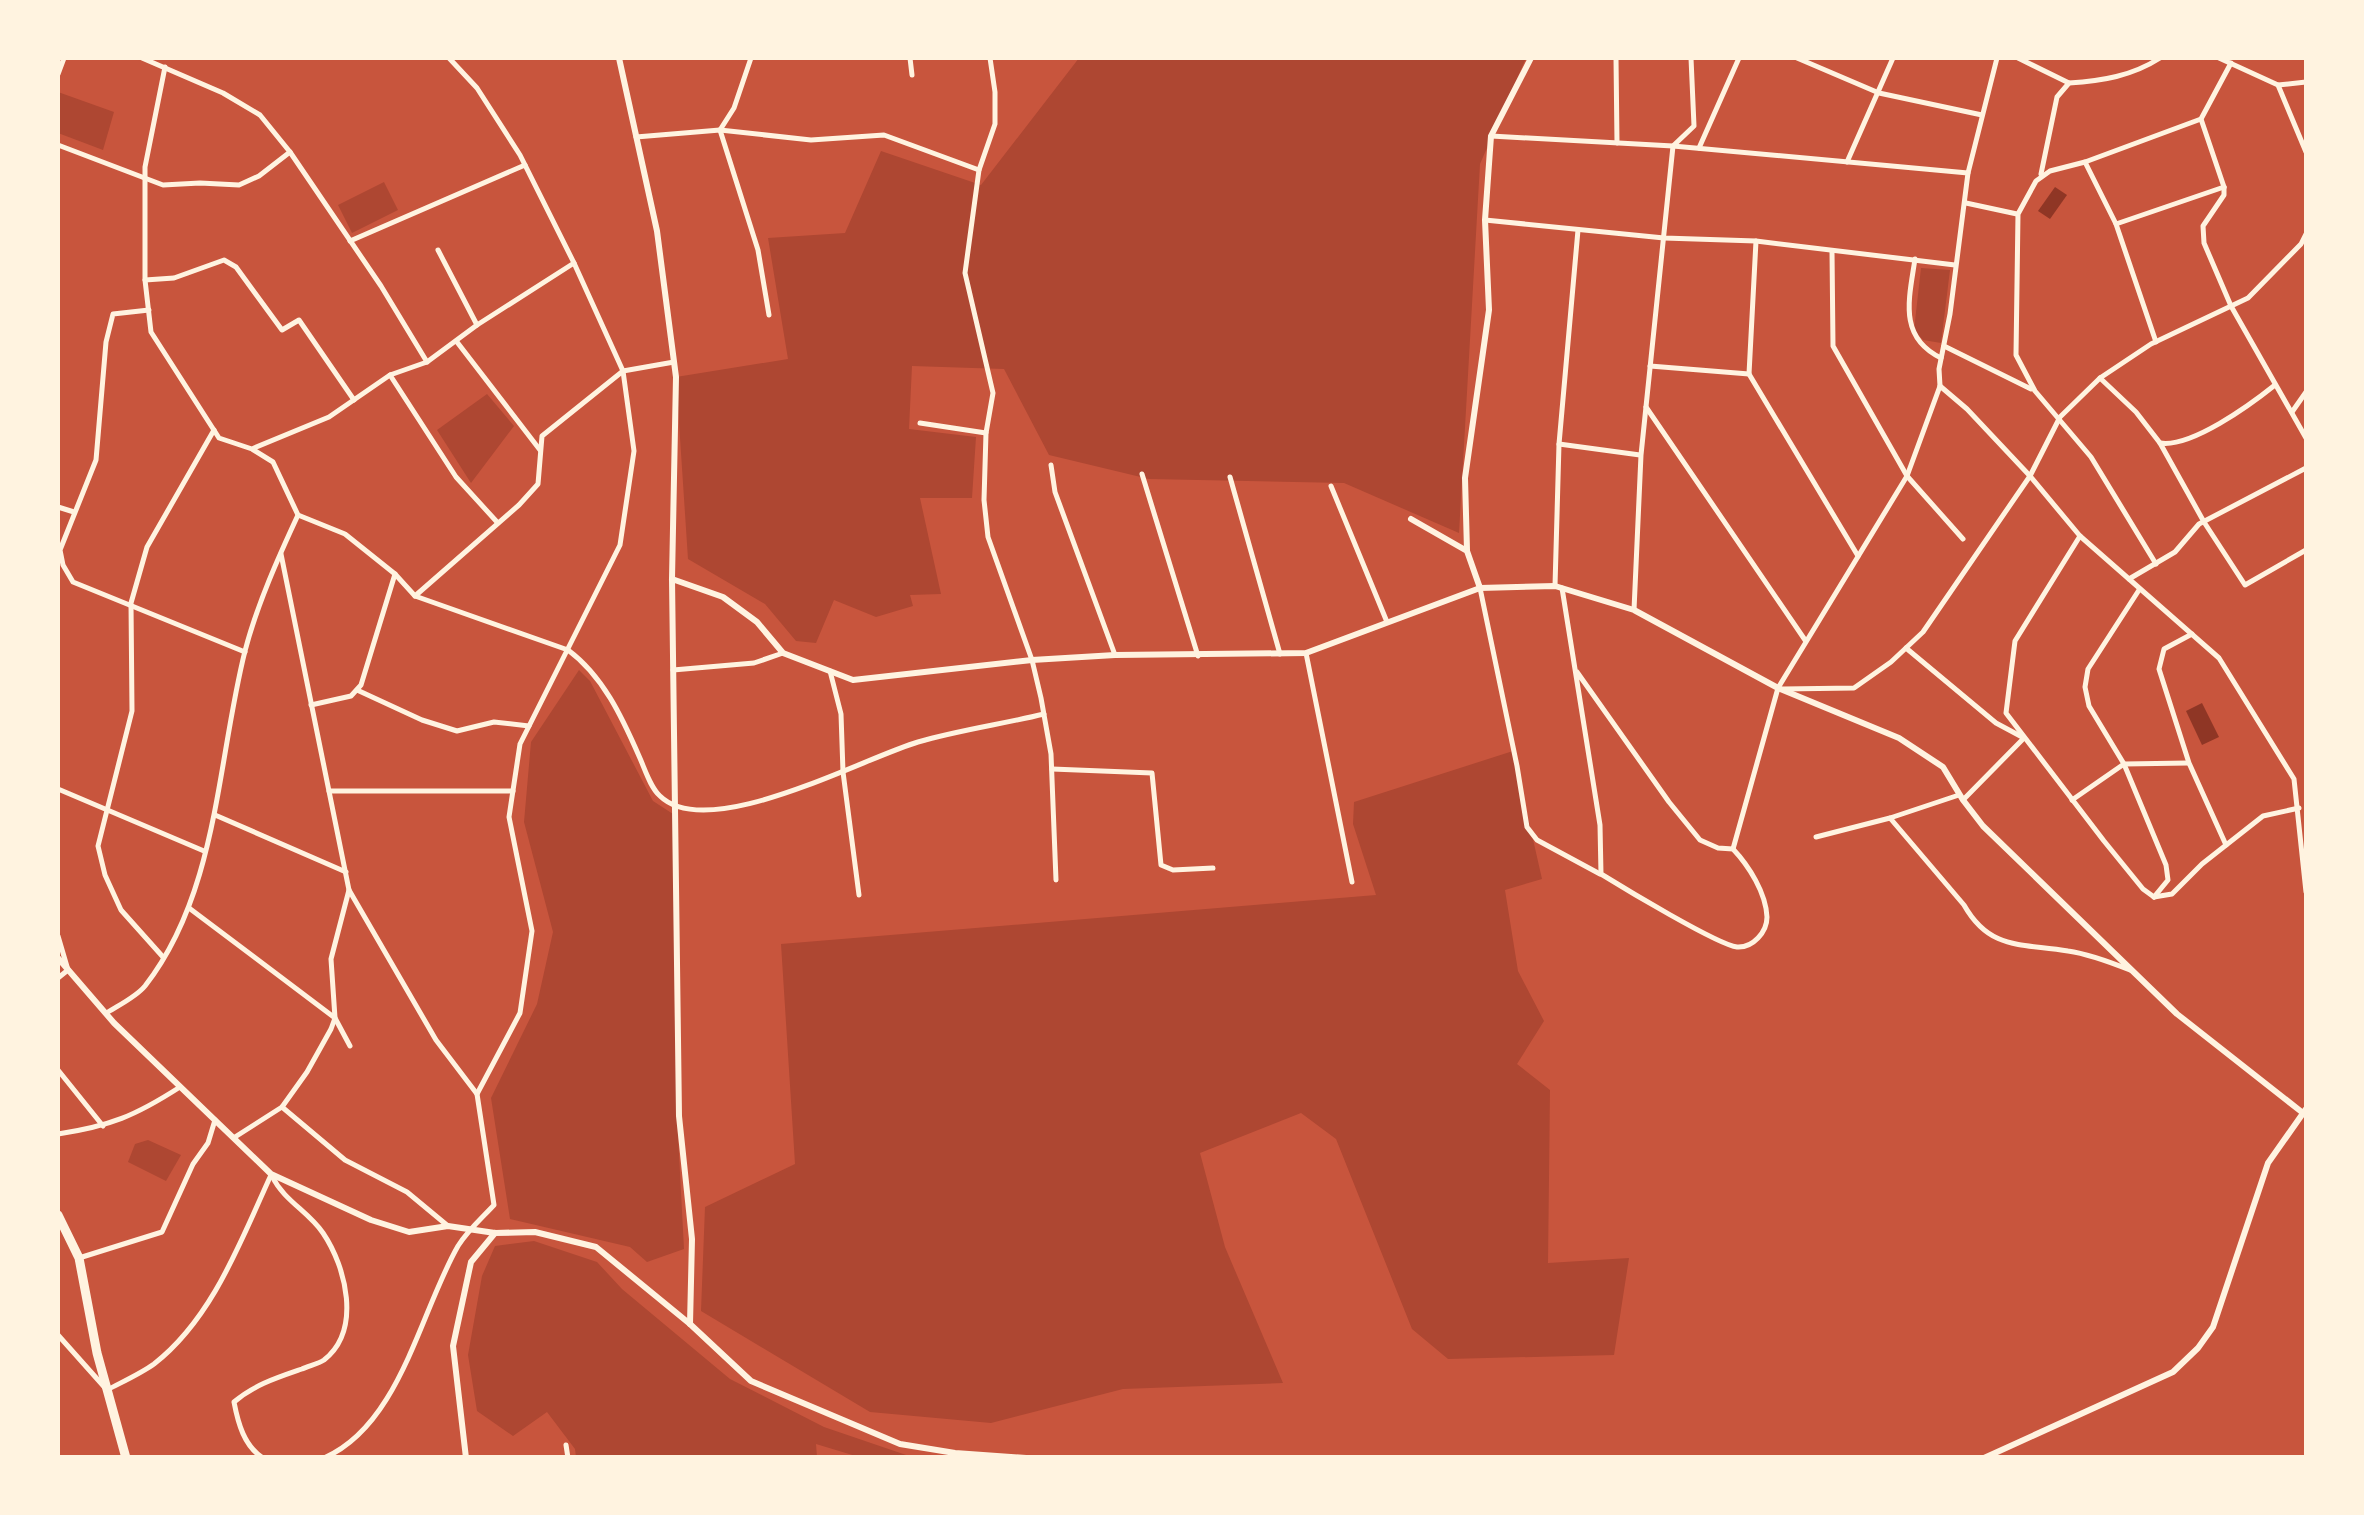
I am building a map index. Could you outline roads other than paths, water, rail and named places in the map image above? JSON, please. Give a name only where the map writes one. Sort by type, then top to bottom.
[{"type":"main road","points":[[58,1215],[78,1258],[126,1458]]},
{"type":"street","points":[[58,74],[64,58]]},
{"type":"street","points":[[142,58],[223,93],[260,115],[290,152],[427,362]]},
{"type":"street","points":[[449,58],[477,88],[525,165],[574,263],[623,371],[634,451],[620,545],[520,744],[509,817],[532,932],[520,1013],[477,1094]]},
{"type":"street","points":[[619,58],[657,230],[674,362],[676,508],[672,579],[680,1116],[692,1239],[690,1324]]},
{"type":"street","points":[[720,130],[734,108],[751,58]]},
{"type":"street","points":[[910,58],[912,75]]},
{"type":"street","points":[[990,58],[996,92],[995,124],[979,170],[965,273],[993,393],[986,433],[984,500],[988,537],[1032,660],[1044,714],[1052,769],[1056,880]]},
{"type":"street","points":[[1531,58],[1491,136],[1485,220],[1489,310],[1465,478],[1467,551],[1480,588],[1527,827],[1537,840],[1727,942],[1738,947],[1752,944],[1762,935],[1768,920],[1762,896],[1745,862],[1733,849],[1700,840],[1577,672]]},
{"type":"street","points":[[1616,58],[1617,143]]},
{"type":"street","points":[[1634,610],[1641,455],[1673,146],[1694,126],[1691,58]]},
{"type":"street","points":[[1699,148],[1739,58]]},
{"type":"street","points":[[1797,58],[1879,93],[1982,115]]},
{"type":"street","points":[[1847,162],[1892,58]]},
{"type":"street","points":[[1733,849],[1778,688],[1907,476],[1940,386],[1968,174],[1998,58]]},
{"type":"street","points":[[2018,58],[2069,83],[2130,73],[2160,58]]},
{"type":"street","points":[[2219,58],[2278,85],[2306,82]]},
{"type":"street","points":[[2156,564],[2114,492],[2060,417],[2035,391],[2016,354],[2018,214],[2041,178],[2050,171],[2201,119],[2232,63]]},
{"type":"street","points":[[165,67],[145,176],[145,280],[149,310],[152,332],[214,430],[220,438],[252,449],[273,462],[298,515],[345,534],[395,574],[415,596],[568,650],[588,665],[630,736],[656,794],[675,808],[698,813],[731,808],[843,772],[917,742],[1044,714]]},
{"type":"street","points":[[2041,178],[2057,97],[2069,83]]},
{"type":"street","points":[[2278,85],[2306,152]]},
{"type":"street","points":[[2201,119],[2224,187],[2224,195],[2203,226],[2204,243],[2231,306],[2306,438]]},
{"type":"street","points":[[636,137],[720,130],[812,140],[884,135],[979,170]]},
{"type":"street","points":[[720,130],[758,250],[769,314]]},
{"type":"street","points":[[1491,136],[1699,148],[1968,174]]},
{"type":"street","points":[[58,145],[162,185],[238,185],[259,176],[290,152]]},
{"type":"street","points":[[2085,162],[2116,224],[2156,342]]},
{"type":"street","points":[[350,241],[525,165]]},
{"type":"street","points":[[2116,224],[2224,187]]},
{"type":"street","points":[[1966,204],[2018,214]]},
{"type":"street","points":[[1485,220],[1664,238],[1756,241],[1955,265]]},
{"type":"street","points":[[1578,229],[1558,444],[1559,587],[1577,672],[1600,825],[1600,874]]},
{"type":"street","points":[[1778,688],[1854,688],[1906,648],[1923,632],[2030,476],[2060,417],[2100,378],[2156,342],[2248,298],[2306,234]]},
{"type":"street","points":[[1756,241],[1749,374],[1858,556]]},
{"type":"street","points":[[438,250],[477,325]]},
{"type":"street","points":[[1832,251],[1833,346],[1907,476],[1963,539]]},
{"type":"street","points":[[1915,258],[1910,325],[1922,348],[1942,358]]},
{"type":"street","points":[[145,280],[174,278],[224,260],[236,267],[282,330],[299,320],[354,400]]},
{"type":"street","points":[[252,449],[329,417],[390,375],[427,362],[574,263]]},
{"type":"street","points":[[149,310],[113,314],[106,342],[96,460],[60,550],[74,582],[245,652]]},
{"type":"street","points":[[457,342],[540,450]]},
{"type":"street","points":[[1944,346],[2035,391]]},
{"type":"street","points":[[415,596],[538,484],[542,436],[623,371],[674,362]]},
{"type":"street","points":[[1650,366],[1749,374]]},
{"type":"street","points":[[390,375],[456,477],[497,522]]},
{"type":"street","points":[[2100,378],[2136,412],[2160,443],[2204,522],[2245,584],[2306,550]]},
{"type":"street","points":[[2160,443],[2171,445],[2195,437],[2276,384]]},
{"type":"street","points":[[1940,386],[2030,476],[2080,536],[2218,658],[2294,779],[2306,892]]},
{"type":"street","points":[[2292,412],[2306,392]]},
{"type":"street","points":[[1646,407],[1805,640]]},
{"type":"street","points":[[920,423],[986,433]]},
{"type":"street","points":[[163,957],[121,910],[105,875],[98,846],[132,710],[131,603],[148,547],[214,430]]},
{"type":"street","points":[[1558,444],[1641,455]]},
{"type":"street","points":[[1051,465],[1055,492],[1115,655]]},
{"type":"street","points":[[2129,579],[2175,552],[2204,522],[2306,468]]},
{"type":"street","points":[[1142,474],[1198,656]]},
{"type":"street","points":[[1230,477],[1280,654]]},
{"type":"street","points":[[1331,486],[1387,622]]},
{"type":"street","points":[[58,507],[74,512]]},
{"type":"street","points":[[108,1012],[143,990],[188,908],[214,815],[245,652],[280,552],[298,515]]},
{"type":"street","points":[[1411,520],[1467,551]]},
{"type":"street","points":[[2080,536],[2016,640],[2006,713],[2142,889],[2154,897],[2172,894],[2263,816],[2299,808]]},
{"type":"street","points":[[280,552],[350,890],[436,1040],[477,1094],[494,1205],[456,1251],[378,1413],[355,1439],[324,1458]]},
{"type":"street","points":[[311,705],[351,696],[361,686],[395,574]]},
{"type":"street","points":[[672,579],[723,597],[758,622],[783,653],[853,680],[1115,655],[1306,653],[1480,588],[1559,587],[1634,610],[1778,688],[1899,738],[1943,767],[1984,826],[2177,1014],[2305,1111],[2268,1163],[2213,1327],[2198,1348],[2173,1372],[1984,1458]]},
{"type":"street","points":[[2140,588],[2088,669],[2085,687],[2089,706],[2124,764],[2166,865],[2168,880],[2154,897]]},
{"type":"street","points":[[2192,634],[2164,649],[2159,669],[2190,763],[2226,844]]},
{"type":"street","points":[[1906,648],[1996,723],[2024,738]]},
{"type":"street","points":[[673,670],[754,664],[783,653]]},
{"type":"street","points":[[1306,653],[1352,882]]},
{"type":"street","points":[[830,671],[841,714],[843,772],[859,895]]},
{"type":"street","points":[[357,690],[422,720],[457,731],[494,722],[529,726]]},
{"type":"street","points":[[1816,837],[1961,798],[2024,738]]},
{"type":"street","points":[[2072,800],[2124,764],[2190,763]]},
{"type":"street","points":[[1052,769],[1152,773],[1161,864],[1173,870],[1212,868]]},
{"type":"street","points":[[58,789],[204,851]]},
{"type":"street","points":[[329,791],[513,791]]},
{"type":"street","points":[[214,815],[346,872]]},
{"type":"street","points":[[1890,818],[1989,936],[2010,944],[2070,951],[2136,972]]},
{"type":"street","points":[[350,890],[331,959],[336,1018],[350,1046]]},
{"type":"street","points":[[188,908],[336,1018]]},
{"type":"street","points":[[58,936],[68,970]]},
{"type":"street","points":[[58,958],[114,1022],[272,1174],[371,1220],[408,1232],[448,1226],[535,1232],[596,1248],[690,1324],[751,1382],[900,1444],[1026,1458]]},
{"type":"street","points":[[58,978],[68,970]]},
{"type":"street","points":[[235,1137],[282,1107],[307,1072],[336,1018]]},
{"type":"street","points":[[58,1070],[104,1127]]},
{"type":"street","points":[[58,1134],[104,1127],[144,1110],[182,1085]]},
{"type":"street","points":[[282,1107],[345,1160],[407,1192],[448,1226]]},
{"type":"street","points":[[78,1258],[162,1232],[193,1164],[208,1144],[216,1118]]},
{"type":"street","points":[[58,1335],[107,1390],[155,1363],[192,1324],[222,1281],[272,1174]]},
{"type":"street","points":[[263,1458],[254,1452],[238,1425],[234,1402],[252,1387],[323,1361],[341,1339],[348,1298],[335,1254],[322,1230],[278,1190],[272,1174]]},
{"type":"street","points":[[466,1458],[452,1346],[471,1262],[494,1232]]},
{"type":"street","points":[[566,1445],[568,1458]]}]
